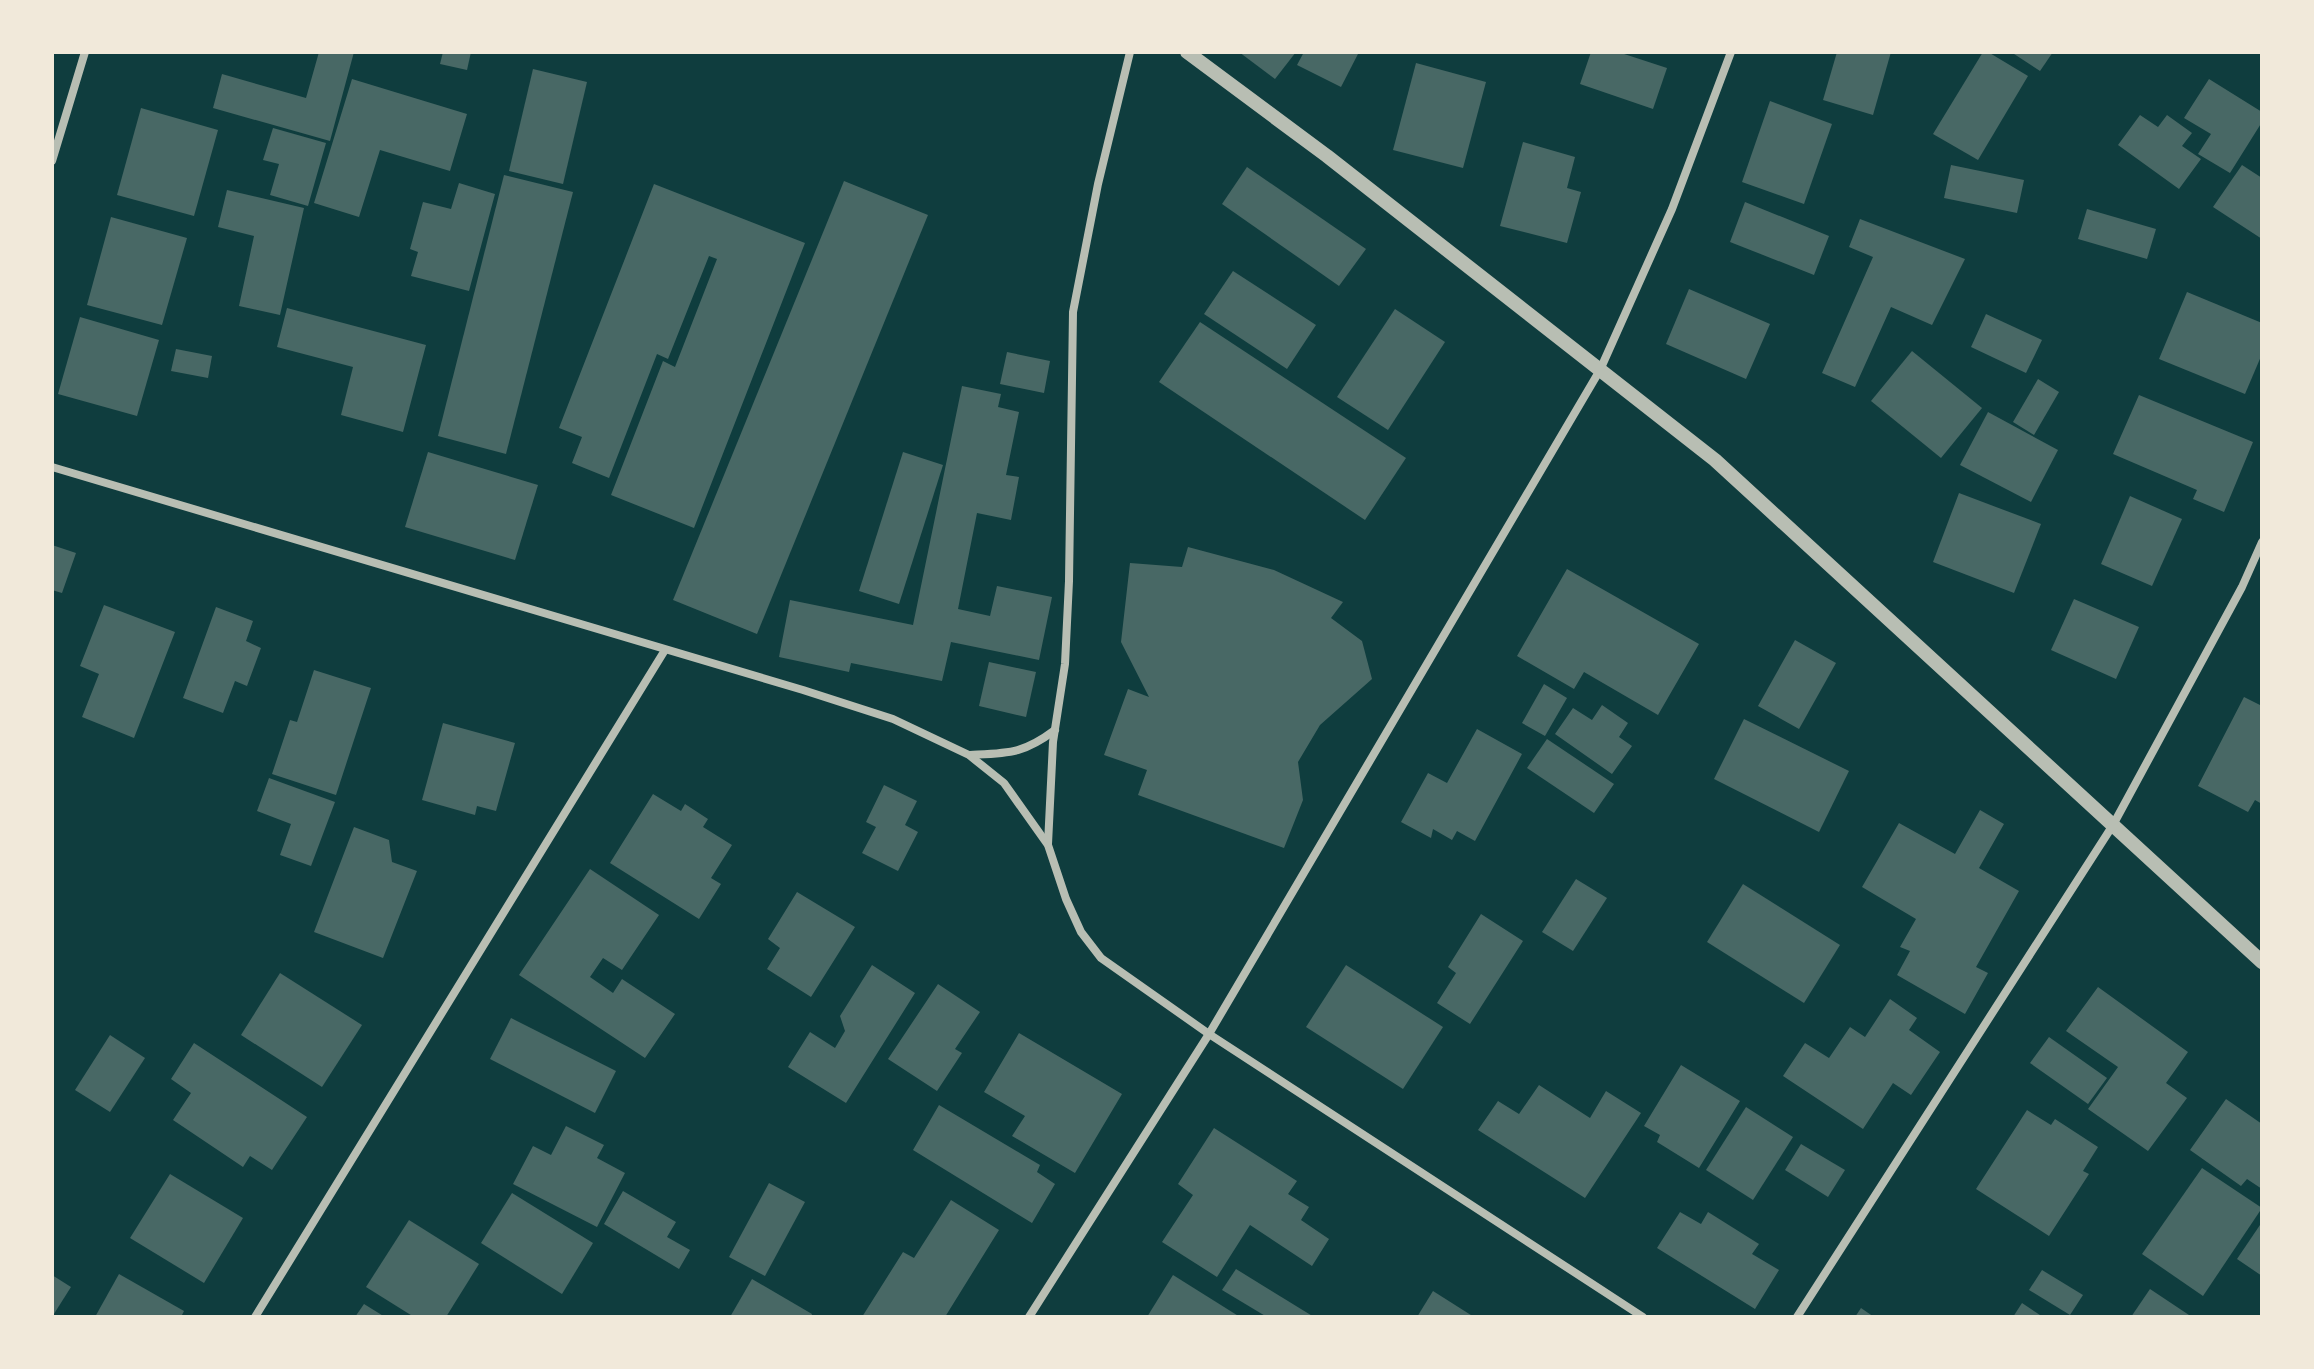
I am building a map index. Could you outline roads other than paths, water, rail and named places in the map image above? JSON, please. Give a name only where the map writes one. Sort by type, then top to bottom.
[{"type":"street","points":[[52,161],[85,52]]},
{"type":"street","points":[[1048,845],[1055,730],[1065,664],[1069,581],[1073,312],[1098,184],[1130,52]]},
{"type":"street","points":[[1187,52],[1327,156],[1715,460],[2262,962]]},
{"type":"street","points":[[1029,1317],[1209,1034],[1600,370],[1672,209],[1731,52]]},
{"type":"street","points":[[52,467],[893,719],[969,755],[1004,783],[1048,845],[1081,932],[1101,958],[1209,1034],[1643,1317]]},
{"type":"street","points":[[1797,1317],[2113,825],[2242,587],[2262,542]]},
{"type":"street","points":[[255,1317],[665,650]]},
{"type":"street","points":[[969,755],[1012,753],[1033,746],[1055,730]]}]
